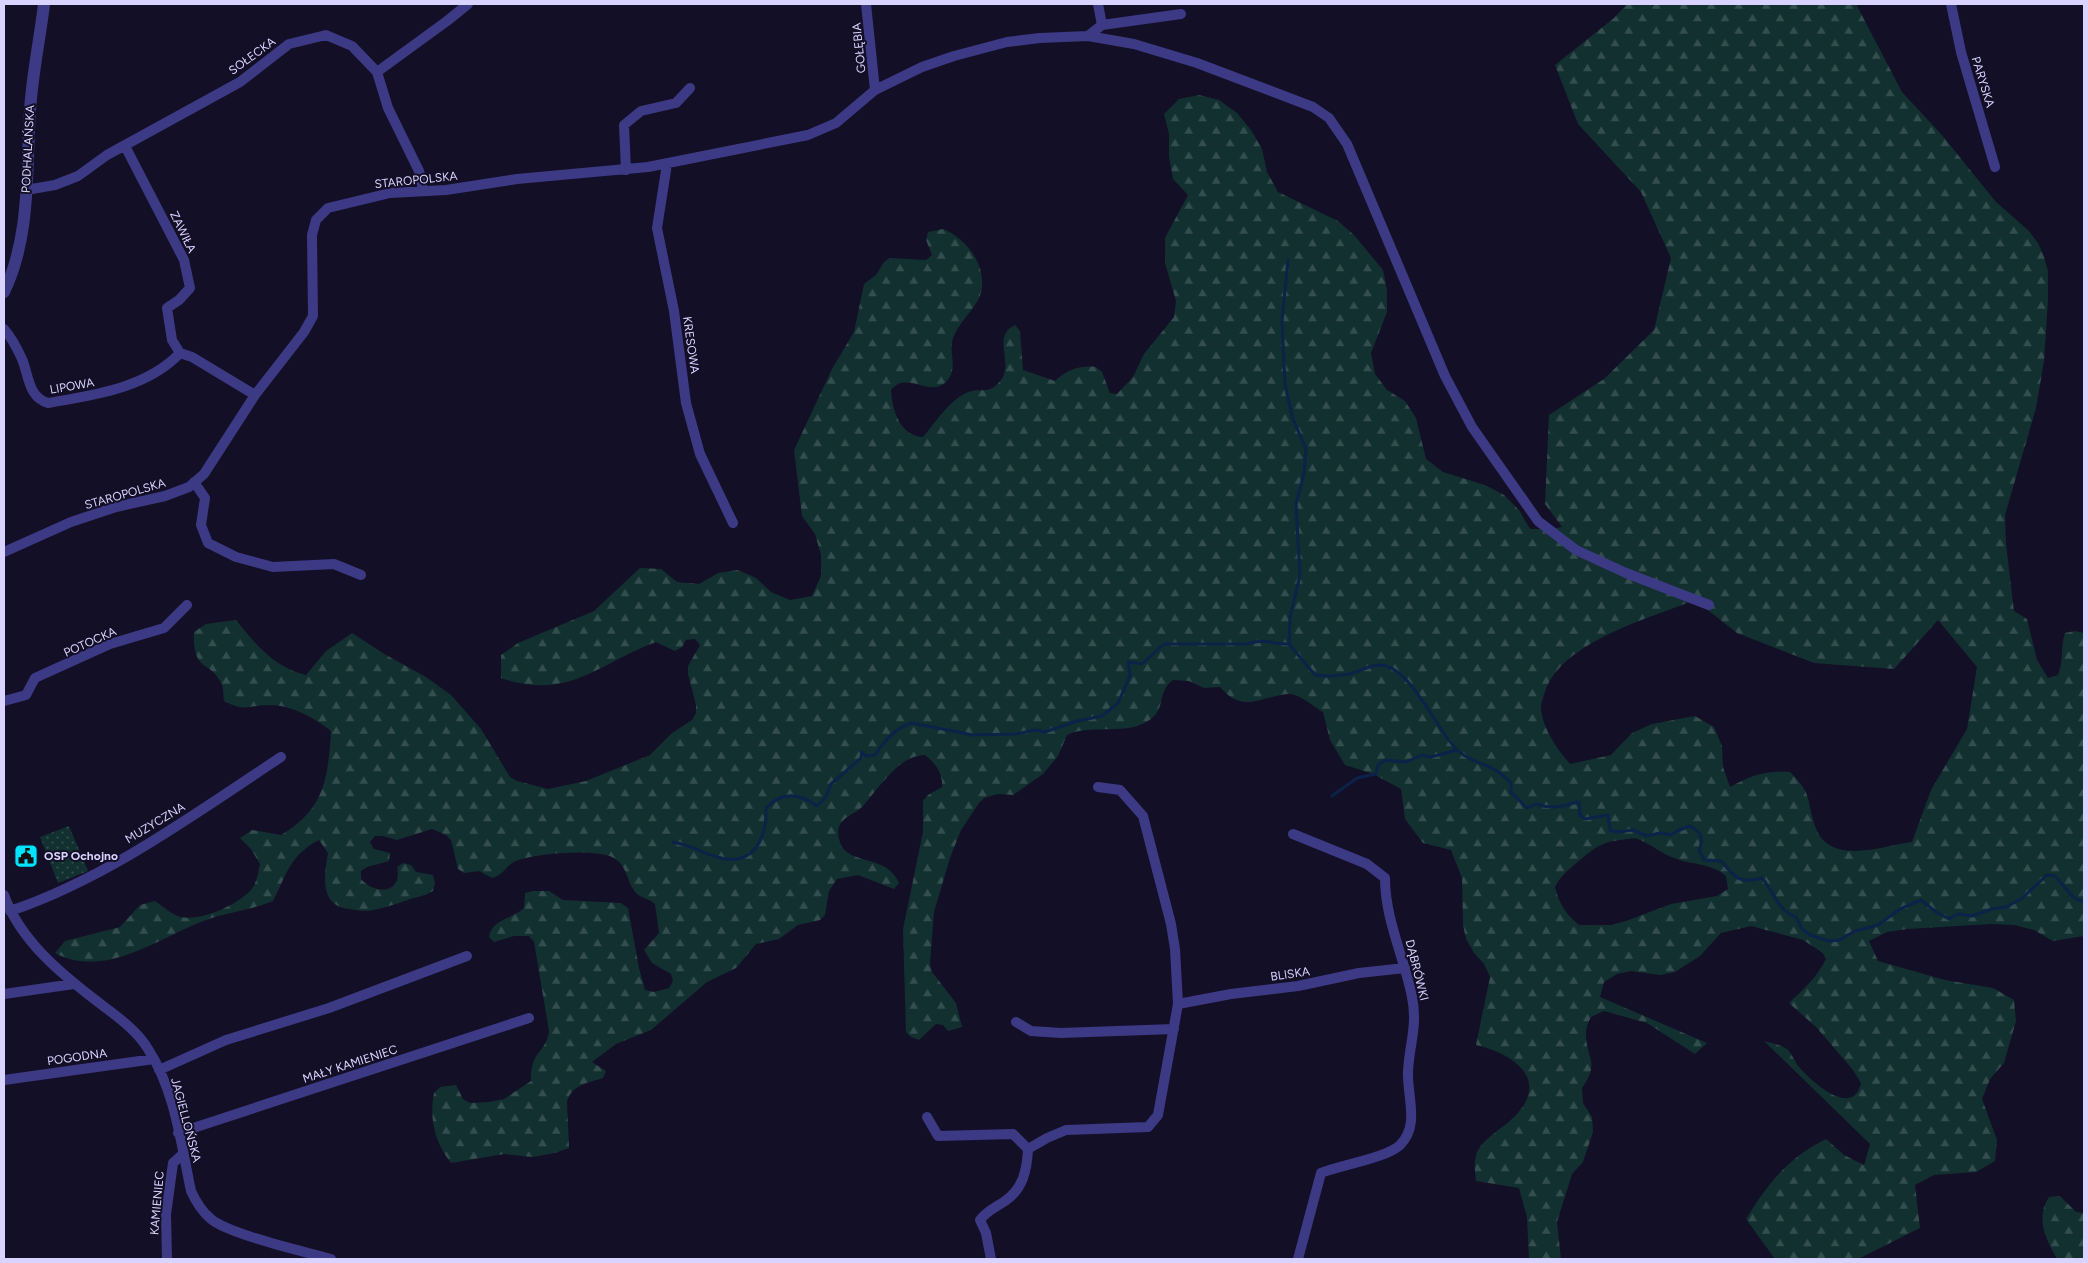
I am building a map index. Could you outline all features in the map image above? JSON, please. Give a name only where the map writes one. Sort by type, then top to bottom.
[{"type":"street","name":"PODHALAŃSKA","points":[[4,292],[14,265],[23,228],[30,102],[44,4]]},
{"type":"street","points":[[377,72],[440,27],[468,4]]},
{"type":"street","name":"GOŁĘBIA","points":[[866,4],[875,90]]},
{"type":"street","points":[[1098,4],[1102,25]]},
{"type":"street","name":"PARYSKA","points":[[1951,4],[1960,52],[1995,167]]},
{"type":"street","points":[[1088,36],[1102,25],[1181,14]]},
{"type":"street","name":"SOŁECKA","points":[[26,190],[56,185],[78,176],[125,146],[240,82],[290,44],[326,35],[352,46],[377,72],[388,108],[419,171],[423,190]]},
{"type":"street","points":[[875,90],[922,67],[954,56],[1007,42],[1040,38],[1088,36],[1134,44],[1197,63],[1313,107],[1329,118],[1347,144],[1445,376],[1472,427],[1538,521],[1576,550],[1626,573],[1708,605]]},
{"type":"street","points":[[626,170],[624,125],[641,111],[676,103],[690,88]]},
{"type":"street","name":"STAROPOLSKA","points":[[4,552],[71,522],[116,507],[165,496],[189,487],[204,474],[255,395],[304,332],[313,316],[312,235],[316,220],[328,208],[358,199],[423,190],[446,190],[517,179],[626,170],[667,164],[808,135],[836,123],[866,100],[875,90]]},
{"type":"street","name":"ZAWIŁA","points":[[125,146],[184,260],[190,288],[179,300],[167,308],[172,340],[180,353]]},
{"type":"street","name":"KRESOWA","points":[[667,164],[657,228],[674,311],[686,403],[700,454],[733,523]]},
{"type":"street","name":"LIPOWA","points":[[4,328],[10,335],[22,359],[34,394],[40,401],[48,403],[123,387],[150,376],[180,353]]},
{"type":"street","points":[[180,353],[192,357],[255,395]]},
{"type":"street","points":[[194,482],[205,498],[201,525],[208,543],[236,557],[273,567],[334,564],[361,575]]},
{"type":"street","name":"POTOCKA","points":[[4,701],[26,694],[35,678],[110,644],[164,628],[187,605]]},
{"type":"street","name":"MUZYCZNA","points":[[10,911],[30,904],[93,874],[183,821],[281,757]]},
{"type":"street","points":[[1028,1149],[1066,1130],[1148,1127],[1158,1115],[1178,1004],[1176,950],[1143,816],[1120,790],[1098,786]]},
{"type":"street","name":"DĄBRÓWKI","points":[[1293,834],[1367,864],[1385,878],[1385,896],[1413,998],[1415,1030],[1408,1072],[1412,1126],[1400,1145],[1372,1158],[1321,1173],[1298,1259]]},
{"type":"street","name":"JAGIELLOŃSKA","points":[[4,894],[10,911],[30,942],[74,984],[118,1017],[148,1047],[160,1070],[178,1133],[190,1191],[197,1204],[212,1220],[228,1228],[331,1259]]},
{"type":"street","points":[[160,1070],[226,1040],[329,1008],[467,956]]},
{"type":"street","name":"BLISKA","points":[[1178,1004],[1230,994],[1298,986],[1359,973],[1405,968]]},
{"type":"street","points":[[4,994],[74,984]]},
{"type":"street","name":"MAŁY KAMIENIEC","points":[[178,1133],[529,1018]]},
{"type":"street","points":[[1016,1022],[1031,1031],[1061,1033],[1174,1029]]},
{"type":"street","name":"POGODNA","points":[[4,1080],[154,1059]]},
{"type":"street","points":[[928,1116],[938,1136],[1013,1134],[1028,1149],[1028,1165],[1016,1192],[989,1209],[980,1220],[986,1233],[991,1259]]},
{"type":"street","name":"KAMIENIEC","points":[[167,1259],[166,1214],[173,1163],[183,1154]]},
{"type":"green space","points":[[1627,4],[1856,4],[1902,92],[1941,134],[1996,202],[2029,231],[2038,243],[2048,271],[2044,361],[2036,408],[2005,515],[2006,544],[2014,611],[2027,619],[2037,660],[2048,678],[2058,675],[2065,633],[2075,631],[2084,633],[2084,936],[2053,941],[2034,930],[2014,925],[1991,924],[1907,929],[1887,932],[1869,941],[1878,961],[1945,980],[1993,988],[2014,1000],[2016,1021],[2004,1063],[1990,1079],[1982,1099],[1997,1140],[1995,1161],[1976,1172],[1934,1175],[1915,1185],[1920,1228],[1858,1259],[1775,1259],[1746,1219],[1762,1194],[1780,1173],[1813,1146],[1826,1139],[1844,1155],[1864,1165],[1870,1144],[1764,1041],[1787,1049],[1798,1066],[1813,1081],[1832,1094],[1841,1098],[1850,1098],[1857,1093],[1861,1083],[1853,1070],[1817,1028],[1789,1003],[1818,972],[1826,959],[1823,953],[1803,940],[1751,926],[1721,933],[1700,956],[1675,972],[1660,975],[1631,971],[1617,974],[1604,982],[1600,997],[1707,1043],[1695,1054],[1647,1023],[1604,1011],[1591,1017],[1587,1026],[1586,1041],[1591,1065],[1588,1079],[1582,1088],[1583,1103],[1592,1117],[1593,1132],[1583,1162],[1572,1174],[1557,1222],[1561,1259],[1529,1259],[1527,1217],[1519,1188],[1476,1181],[1475,1162],[1478,1150],[1486,1140],[1515,1116],[1525,1103],[1529,1090],[1528,1079],[1514,1061],[1502,1054],[1476,1045],[1490,977],[1484,964],[1474,953],[1466,939],[1463,925],[1462,878],[1451,850],[1423,843],[1405,819],[1401,789],[1373,774],[1345,765],[1330,740],[1323,712],[1302,698],[1292,694],[1244,702],[1228,695],[1220,687],[1204,688],[1189,681],[1173,680],[1165,689],[1159,710],[1151,719],[1142,724],[1121,729],[1088,730],[1067,735],[1058,756],[1043,774],[1013,795],[998,794],[984,798],[961,830],[950,858],[934,912],[930,964],[932,972],[956,1003],[962,1027],[948,1031],[943,1025],[936,1024],[919,1040],[911,1037],[906,1032],[903,929],[923,832],[923,801],[928,795],[942,787],[942,782],[938,769],[925,755],[906,761],[889,775],[862,807],[843,821],[838,831],[841,845],[846,851],[887,868],[894,874],[899,883],[894,889],[858,875],[837,879],[829,891],[825,915],[820,920],[798,925],[779,939],[756,944],[736,968],[707,982],[651,1030],[616,1044],[592,1062],[606,1071],[603,1078],[576,1088],[569,1096],[567,1102],[569,1148],[555,1153],[533,1157],[504,1154],[451,1163],[437,1139],[432,1112],[434,1093],[440,1087],[456,1085],[463,1099],[470,1103],[488,1102],[504,1099],[531,1081],[533,1063],[545,1044],[549,1031],[534,942],[529,936],[514,936],[494,942],[489,937],[494,926],[524,908],[525,893],[549,891],[563,900],[621,903],[628,908],[645,990],[654,992],[669,988],[673,981],[671,974],[652,963],[644,950],[659,933],[655,904],[636,893],[621,864],[609,856],[584,852],[525,858],[516,861],[499,875],[492,878],[479,871],[464,873],[458,869],[451,840],[446,835],[432,829],[397,840],[375,836],[370,842],[374,849],[390,853],[389,861],[367,867],[361,871],[361,879],[367,884],[381,890],[392,887],[398,876],[397,867],[403,863],[411,865],[416,872],[433,875],[435,883],[433,891],[425,895],[379,909],[364,911],[339,906],[332,902],[328,896],[325,871],[328,853],[319,840],[309,846],[295,859],[273,901],[206,920],[132,953],[113,959],[94,962],[74,960],[55,953],[65,941],[120,927],[140,905],[155,901],[181,917],[189,918],[208,915],[235,902],[254,886],[260,864],[251,849],[240,838],[252,830],[281,835],[296,825],[307,814],[321,791],[328,763],[331,731],[318,721],[286,707],[262,705],[243,708],[224,701],[223,687],[218,677],[203,665],[196,654],[194,632],[206,624],[236,620],[266,654],[285,667],[306,675],[326,651],[352,633],[386,655],[426,677],[451,695],[481,729],[510,777],[517,781],[548,789],[586,781],[650,755],[672,733],[692,720],[696,713],[696,705],[688,674],[688,666],[700,645],[695,639],[686,640],[682,647],[675,651],[656,642],[582,677],[564,683],[546,685],[525,684],[501,678],[501,655],[518,643],[594,611],[640,568],[661,569],[677,582],[699,584],[718,573],[738,570],[756,578],[771,592],[790,600],[812,596],[821,576],[821,555],[815,534],[802,516],[794,450],[832,369],[854,332],[864,284],[876,275],[884,262],[890,258],[926,260],[932,255],[926,240],[928,232],[943,229],[953,234],[969,249],[976,258],[980,268],[982,290],[978,300],[953,338],[953,366],[950,377],[946,382],[932,387],[904,383],[897,385],[891,390],[893,406],[899,421],[908,432],[915,436],[923,437],[954,401],[971,391],[988,390],[1001,380],[1005,366],[1003,343],[1008,330],[1015,325],[1020,331],[1023,370],[1055,381],[1074,369],[1096,367],[1102,372],[1110,393],[1117,394],[1133,377],[1144,354],[1174,317],[1176,301],[1165,263],[1165,238],[1188,195],[1173,179],[1169,157],[1169,134],[1164,114],[1179,99],[1199,95],[1219,100],[1237,113],[1251,130],[1262,149],[1267,172],[1278,192],[1338,221],[1354,235],[1383,270],[1387,290],[1387,312],[1371,353],[1375,374],[1387,390],[1405,401],[1416,418],[1426,459],[1443,472],[1485,485],[1504,495],[1519,510],[1530,529],[1562,527],[1545,504],[1549,415],[1604,379],[1654,330],[1671,258],[1641,192],[1578,124],[1555,65],[1614,18]],"holes":[[[1695,600],[1737,633],[1814,663],[1894,669],[1938,620],[1977,667],[1967,729],[1931,790],[1912,842],[1858,851],[1844,850],[1832,846],[1822,839],[1815,826],[1806,792],[1790,772],[1772,772],[1759,775],[1745,779],[1730,787],[1723,767],[1722,746],[1714,727],[1695,716],[1652,724],[1632,733],[1611,755],[1570,764],[1551,738],[1542,715],[1542,701],[1554,674],[1569,659],[1609,634]],[[1635,838],[1674,858],[1708,866],[1720,872],[1726,876],[1728,889],[1717,896],[1671,904],[1611,925],[1579,925],[1570,917],[1561,904],[1555,887],[1559,880],[1565,873],[1601,845]]]},
{"type":"green space","points":[[69,826],[88,871],[58,883],[40,837]]},
{"type":"green space","points":[[2060,1196],[2076,1212],[2084,1213],[2084,1259],[2057,1259],[2049,1244],[2042,1221],[2043,1213],[2049,1197]]},
{"type":"waterway","points":[[1288,260],[1282,321],[1285,385],[1293,419],[1306,449],[1304,474],[1296,504],[1300,575],[1290,618],[1289,644],[1315,675],[1346,675],[1377,665],[1386,666],[1396,671],[1415,690],[1457,750],[1466,757],[1503,775],[1511,783],[1511,792],[1527,808],[1536,804],[1556,807],[1579,802],[1580,815],[1585,819],[1608,815],[1610,830],[1617,832],[1633,830],[1647,836],[1660,833],[1671,835],[1690,826],[1700,836],[1699,850],[1704,860],[1721,861],[1734,875],[1742,880],[1762,878],[1780,906],[1796,917],[1802,929],[1810,935],[1829,941],[1840,940],[1855,931],[1878,925],[1900,909],[1921,900],[1936,912],[1949,919],[1958,914],[1972,916],[1992,909],[2006,907],[2021,899],[2047,875],[2055,876],[2074,898],[2084,902]]},
{"type":"waterway","points":[[673,842],[717,857],[729,859],[749,855],[760,840],[764,830],[766,808],[772,802],[784,796],[797,796],[817,806],[826,797],[831,784],[861,758],[862,752],[866,756],[875,755],[891,735],[900,728],[912,723],[973,735],[1016,734],[1035,730],[1045,732],[1077,721],[1102,716],[1118,703],[1130,676],[1128,662],[1142,664],[1164,644],[1247,644],[1264,641],[1289,644]]},
{"type":"waterway","points":[[1332,796],[1357,778],[1376,774],[1378,765],[1385,760],[1406,762],[1422,755],[1431,757],[1457,750]]},
{"type":"place","name":"OSP Ochojno","points":[[26,856]]}]
